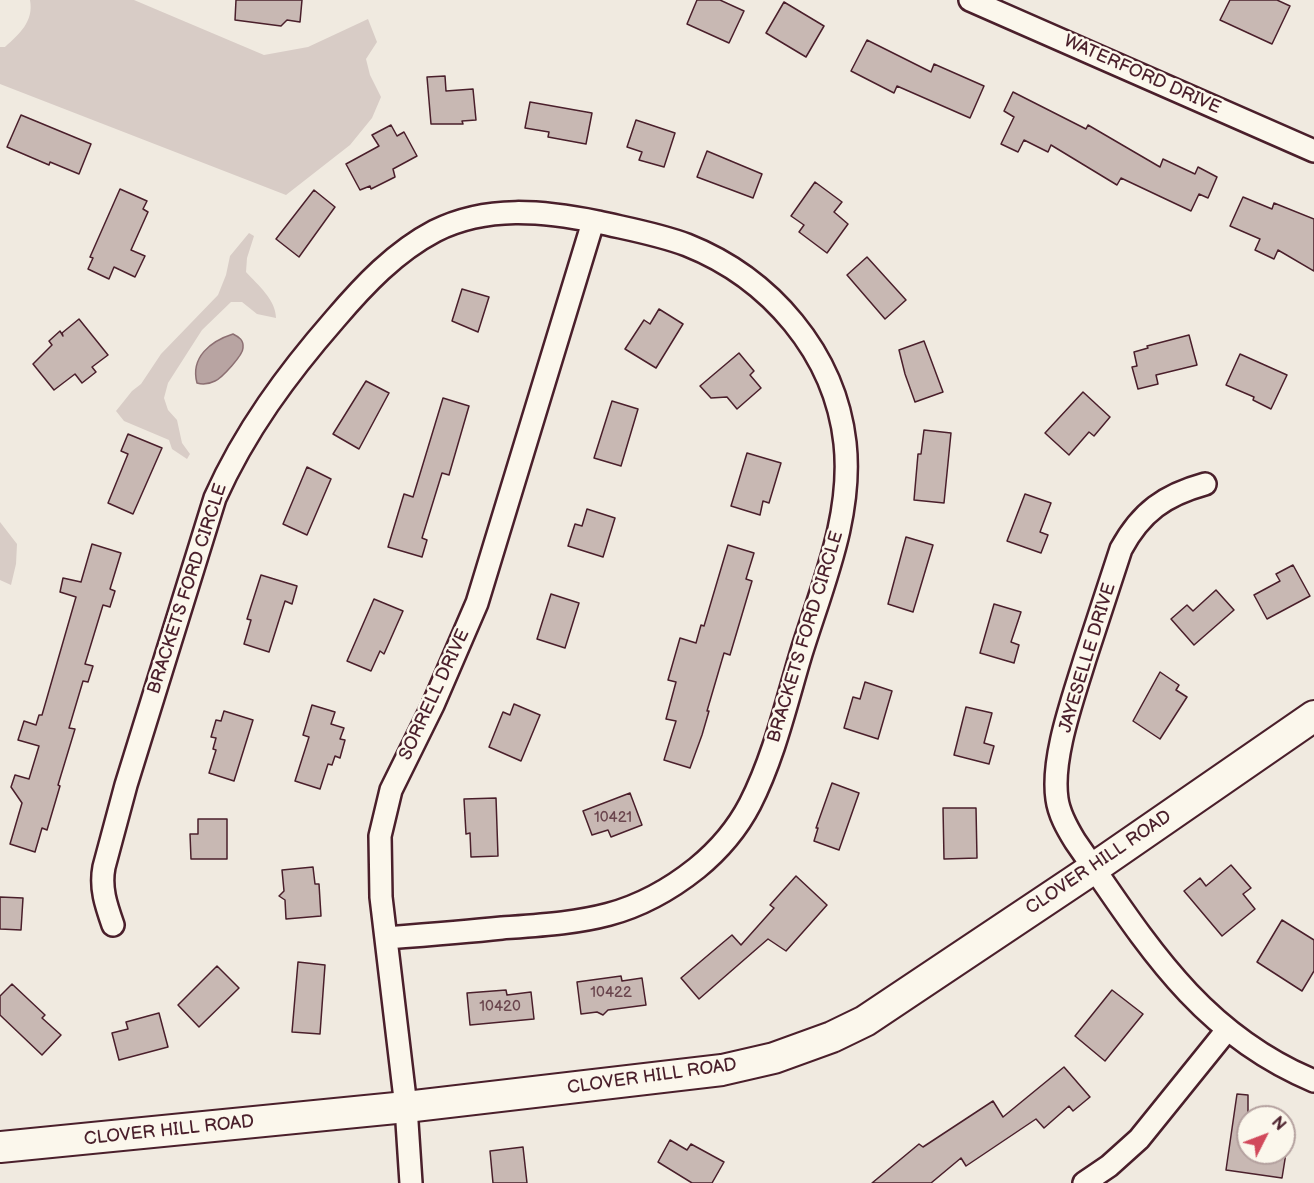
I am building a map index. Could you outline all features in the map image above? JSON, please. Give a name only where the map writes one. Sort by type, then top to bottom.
[{"type":"street","name":"WATERFORD DRIVE","points":[[970,0],[1314,151]]},
{"type":"street","name":"BRACKETS FORD CIRCLE","points":[[113,925],[103,898],[102,878],[126,785],[215,498],[250,429],[276,391],[342,311],[384,267],[412,244],[461,220],[499,213],[529,212],[567,216],[651,233],[688,245],[723,263],[756,285],[784,311],[806,337],[829,379],[839,411],[845,445],[846,476],[841,524],[831,562],[765,769],[750,804],[734,831],[706,860],[656,897],[628,909],[571,922],[386,938]]},
{"type":"street","name":"SORRELL DRIVE","points":[[411,1183],[406,1107],[381,897],[380,836],[391,790],[433,705],[477,603],[593,222]]},
{"type":"street","name":"JAYESELLE DRIVE","points":[[1205,484],[1181,491],[1159,503],[1141,520],[1121,549],[1074,695],[1056,772],[1057,799],[1064,821],[1094,868],[1157,958],[1191,997],[1227,1030],[1270,1059],[1314,1081]]},
{"type":"street","name":"CLOVER HILL ROAD","points":[[0,1147],[406,1107],[722,1070],[774,1058],[832,1037],[865,1021],[1094,868],[1314,716]]},
{"type":"street","points":[[1084,1183],[1109,1166],[1139,1139],[1227,1030]]},
{"type":"shaded area","points":[[30,0],[134,0],[264,55],[308,47],[368,19],[377,42],[366,59],[370,75],[381,97],[372,118],[350,145],[286,195],[0,84],[0,47],[5,47],[28,21]]},
{"type":"shaded area","points":[[249,233],[254,236],[247,258],[246,272],[270,299],[276,318],[257,314],[242,302],[231,302],[202,330],[168,383],[164,398],[168,410],[177,420],[182,443],[190,454],[187,459],[172,449],[169,440],[124,421],[116,411],[132,391],[141,384],[161,354],[218,295],[230,256]]},
{"type":"shaded area","points":[[233,334],[243,343],[242,351],[236,361],[215,381],[206,384],[197,383],[197,365],[204,351],[217,341]]},
{"type":"shaded area","points":[[0,522],[17,544],[16,564],[11,585],[0,580]]},
{"type":"building","points":[[236,0],[302,0],[300,22],[287,20],[281,26],[235,20]]},
{"type":"building","points":[[697,0],[720,0],[744,11],[729,43],[687,24]]},
{"type":"building","points":[[1230,0],[1277,0],[1290,6],[1272,44],[1220,20]]},
{"type":"building","points":[[784,2],[824,26],[806,57],[766,33]]},
{"type":"building","points":[[867,40],[931,72],[934,64],[984,86],[970,118],[897,86],[894,93],[851,71]]},
{"type":"building","points":[[445,76],[446,91],[473,89],[476,120],[462,121],[463,124],[431,124],[427,77]]},
{"type":"building","points":[[1013,92],[1086,129],[1088,125],[1160,167],[1163,159],[1195,174],[1198,167],[1217,177],[1208,198],[1199,194],[1191,211],[1121,178],[1117,185],[1051,145],[1048,152],[1024,140],[1018,152],[1001,144],[1014,117],[1004,111]]},
{"type":"building","points":[[530,102],[592,113],[586,144],[548,137],[549,132],[525,128]]},
{"type":"building","points":[[21,115],[91,144],[79,174],[50,162],[49,165],[7,147]]},
{"type":"building","points":[[636,120],[675,133],[664,167],[639,160],[642,152],[627,147]]},
{"type":"building","points":[[391,125],[397,136],[404,132],[417,156],[393,169],[395,177],[371,189],[370,186],[360,190],[346,164],[379,146],[372,135]]},
{"type":"building","points":[[707,151],[762,174],[753,198],[697,177]]},
{"type":"building","points":[[815,182],[842,202],[834,212],[848,224],[827,253],[799,232],[804,225],[791,216]]},
{"type":"building","points":[[120,189],[147,201],[143,209],[148,212],[131,250],[145,256],[135,277],[114,267],[109,279],[88,269],[93,258],[90,257]]},
{"type":"building","points":[[314,190],[335,207],[299,257],[276,239]]},
{"type":"building","points":[[1243,197],[1272,209],[1274,203],[1314,219],[1314,271],[1278,250],[1274,259],[1255,250],[1260,239],[1230,226]]},
{"type":"building","points":[[867,257],[906,300],[885,319],[847,275]]},
{"type":"building","points":[[462,289],[489,297],[478,332],[452,321]]},
{"type":"building","points":[[659,309],[683,324],[656,368],[625,349],[644,320],[650,324]]},
{"type":"building","points":[[79,319],[108,355],[92,367],[96,372],[82,383],[75,374],[54,390],[33,364],[52,345],[49,341],[60,331],[63,336],[62,333]]},
{"type":"building","points":[[1189,335],[1197,365],[1156,375],[1158,384],[1138,389],[1132,367],[1137,366],[1134,352],[1148,348],[1147,346]]},
{"type":"building","points":[[924,341],[943,392],[915,402],[899,350]]},
{"type":"building","points":[[739,353],[754,371],[750,375],[761,388],[737,409],[727,397],[711,398],[700,386]]},
{"type":"building","points":[[1240,354],[1287,375],[1271,409],[1253,400],[1254,397],[1226,385]]},
{"type":"building","points":[[366,381],[389,393],[359,449],[333,434]]},
{"type":"building","points":[[1083,392],[1110,417],[1094,436],[1089,432],[1069,455],[1045,433]]},
{"type":"building","points":[[443,398],[469,406],[449,475],[442,473],[422,538],[427,540],[422,557],[388,547],[404,494],[413,497]]},
{"type":"building","points":[[612,401],[638,409],[621,466],[594,458]]},
{"type":"building","points":[[924,430],[951,433],[944,503],[914,500],[918,454],[921,454]]},
{"type":"building","points":[[128,434],[162,448],[133,514],[108,503],[128,454],[121,451]]},
{"type":"building","points":[[747,453],[781,463],[769,503],[763,501],[760,515],[731,506]]},
{"type":"building","points":[[307,467],[331,479],[307,535],[283,524]]},
{"type":"building","points":[[1025,494],[1051,503],[1040,532],[1048,535],[1041,553],[1007,541]]},
{"type":"building","points":[[587,509],[615,518],[603,557],[568,546],[575,524],[582,526]]},
{"type":"building","points":[[906,537],[933,545],[913,612],[888,604]]},
{"type":"building","points":[[92,544],[121,553],[110,589],[115,591],[110,607],[103,605],[85,664],[93,666],[88,682],[83,681],[69,728],[75,729],[58,785],[60,786],[47,830],[42,828],[35,852],[10,844],[22,803],[11,787],[15,775],[29,779],[39,746],[18,740],[24,721],[36,725],[39,715],[42,715],[76,597],[60,592],[63,578],[81,582]]},
{"type":"building","points":[[728,545],[754,553],[746,579],[752,581],[730,655],[724,653],[702,735],[690,768],[664,760],[676,721],[666,719],[676,682],[668,680],[680,638],[696,643],[701,625],[704,626]]},
{"type":"building","points":[[1293,565],[1310,596],[1267,619],[1254,595],[1280,581],[1276,574]]},
{"type":"building","points":[[261,575],[297,586],[292,604],[285,601],[269,652],[244,644],[251,620],[247,619]]},
{"type":"building","points":[[1216,590],[1234,610],[1194,645],[1171,619],[1187,605],[1193,611]]},
{"type":"building","points":[[551,594],[579,603],[565,648],[537,639]]},
{"type":"building","points":[[374,599],[403,611],[384,654],[380,651],[371,671],[347,661]]},
{"type":"building","points":[[994,604],[1021,612],[1011,642],[1019,645],[1014,663],[980,653]]},
{"type":"building","points":[[1160,672],[1179,685],[1176,690],[1187,697],[1160,739],[1133,721]]},
{"type":"building","points":[[865,682],[892,691],[878,739],[844,728],[853,697],[860,699]]},
{"type":"building","points":[[514,704],[540,715],[521,761],[489,747],[503,712],[510,715]]},
{"type":"building","points":[[312,705],[335,712],[331,724],[344,728],[340,739],[345,740],[340,758],[335,756],[332,765],[328,764],[320,789],[295,781],[309,737],[303,735]]},
{"type":"building","points":[[966,707],[992,713],[984,743],[994,746],[989,764],[954,755]]},
{"type":"building","points":[[224,711],[253,720],[234,781],[209,773],[216,750],[213,749],[216,738],[211,737],[216,720],[221,721]]},
{"type":"building","points":[[832,783],[859,793],[839,850],[814,841],[818,828],[816,828]]},
{"type":"building","points":[[630,793],[642,825],[611,837],[608,830],[592,835],[583,811]]},
{"type":"building","points":[[496,798],[498,856],[471,857],[470,833],[466,834],[464,799]]},
{"type":"building","points":[[943,808],[976,808],[977,858],[944,859]]},
{"type":"building","points":[[198,819],[227,819],[227,859],[191,859],[190,834],[198,834]]},
{"type":"building","points":[[1231,865],[1251,888],[1243,894],[1255,909],[1222,936],[1184,891],[1200,878],[1206,886]]},
{"type":"building","points":[[313,867],[315,884],[319,884],[321,916],[286,919],[285,900],[279,896],[284,891],[282,870]]},
{"type":"building","points":[[796,876],[827,905],[786,951],[768,939],[699,999],[681,978],[732,935],[741,945],[774,908],[770,905]]},
{"type":"building","points":[[0,897],[23,898],[21,930],[0,929]]},
{"type":"building","points":[[1282,920],[1314,940],[1314,971],[1302,991],[1257,962]]},
{"type":"building","points":[[298,962],[325,965],[320,1034],[292,1032]]},
{"type":"building","points":[[217,966],[239,988],[199,1027],[178,1005]]},
{"type":"building","points":[[621,976],[622,981],[642,978],[646,1005],[608,1010],[603,1015],[597,1012],[581,1014],[577,982]]},
{"type":"building","points":[[12,984],[45,1015],[42,1018],[61,1035],[42,1055],[0,1015],[0,996]]},
{"type":"building","points":[[506,990],[507,995],[531,992],[534,1019],[470,1025],[467,993]]},
{"type":"building","points":[[1112,990],[1143,1014],[1105,1061],[1075,1036]]},
{"type":"building","points":[[159,1013],[168,1047],[119,1060],[112,1033],[128,1029],[126,1022]]},
{"type":"building","points":[[1064,1067],[1090,1097],[1073,1111],[1069,1106],[1044,1128],[1036,1119],[966,1166],[961,1158],[931,1183],[872,1183],[919,1144],[923,1147],[993,1101],[1003,1117]]},
{"type":"building","points":[[1237,1094],[1248,1095],[1248,1105],[1236,1105],[1236,1165],[1284,1165],[1282,1178],[1226,1170]]},
{"type":"building","points":[[670,1140],[687,1150],[691,1144],[724,1162],[712,1183],[692,1183],[658,1162]]},
{"type":"building","points":[[523,1147],[527,1183],[493,1183],[490,1151]]}]
